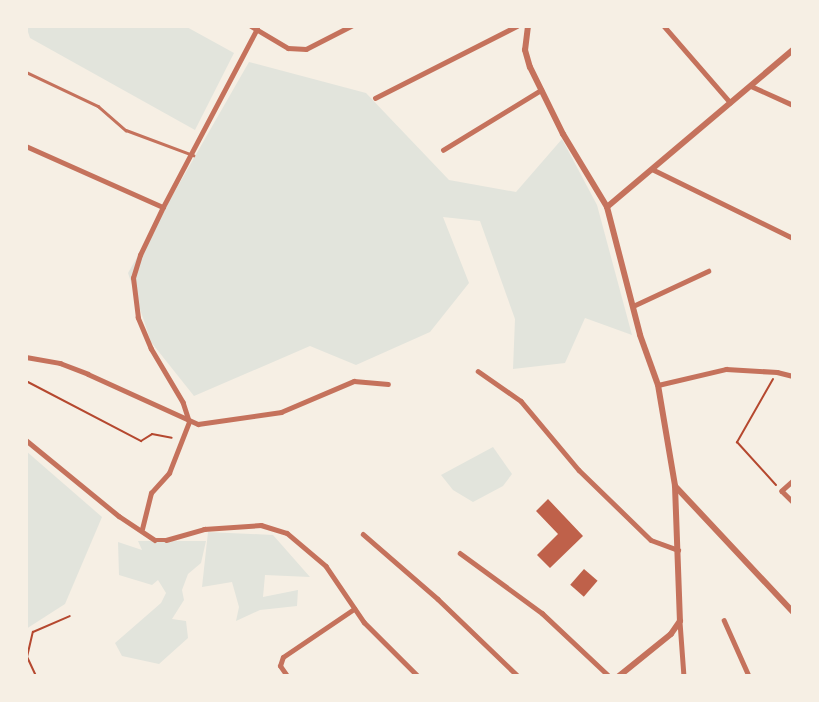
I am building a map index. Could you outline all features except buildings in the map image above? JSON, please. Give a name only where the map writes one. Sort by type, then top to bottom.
[{"type":"street","points":[[251,26],[288,48],[306,49],[351,26]]},
{"type":"street","points":[[142,529],[151,494],[169,473],[189,422],[183,403],[151,349],[134,300],[137,267],[163,207],[265,26]]},
{"type":"street","points":[[375,98],[517,26]]},
{"type":"street","points":[[527,26],[525,50],[541,90],[607,207],[633,306],[658,385],[675,486],[684,676]]},
{"type":"street","points":[[664,26],[730,102]]},
{"type":"street","points":[[607,207],[793,50]]},
{"type":"street","points":[[751,86],[793,105]]},
{"type":"street","points":[[443,150],[541,90]]},
{"type":"street","points":[[26,146],[163,207]]},
{"type":"street","points":[[652,169],[793,238]]},
{"type":"street","points":[[633,306],[708,271]]},
{"type":"street","points":[[26,357],[60,363],[189,422],[205,424],[270,414],[304,404],[354,381],[388,383]]},
{"type":"street","points":[[658,385],[726,369],[777,372],[793,376]]},
{"type":"street","points":[[478,371],[521,401],[579,470],[651,540],[678,550]]},
{"type":"street","points":[[26,440],[119,516],[155,540],[166,540],[204,529],[261,525],[287,533],[326,566],[354,609],[418,676]]},
{"type":"street","points":[[793,481],[782,491],[793,502]]},
{"type":"street","points":[[675,486],[793,612]]},
{"type":"street","points":[[363,534],[438,599],[518,676]]},
{"type":"street","points":[[460,553],[542,613],[609,676]]},
{"type":"street","points":[[287,676],[280,666],[283,657],[354,609]]},
{"type":"street","points":[[724,620],[749,676]]},
{"type":"street","points":[[619,676],[671,634],[680,621]]},
{"type":"lane","points":[[26,72],[98,106],[126,130],[193,155]]},
{"type":"path","points":[[777,372],[737,442],[782,491]]},
{"type":"path","points":[[26,381],[141,441],[152,435],[184,440]]},
{"type":"path","points":[[36,676],[27,657],[33,632],[69,616]]},
{"type":"shaded area","points":[[26,26],[185,26],[234,53],[195,130],[30,38]]},
{"type":"shaded area","points":[[249,62],[366,93],[449,180],[516,192],[562,139],[597,205],[632,335],[585,318],[565,363],[513,369],[515,319],[480,221],[443,217],[469,283],[430,332],[356,365],[310,346],[194,396],[151,342],[128,273]]},
{"type":"shaded area","points":[[493,447],[512,474],[503,486],[473,502],[453,490],[441,475]]},
{"type":"shaded area","points":[[26,451],[102,517],[65,604],[26,629]]},
{"type":"shaded area","points":[[208,532],[273,535],[310,577],[265,575],[263,597],[298,590],[297,606],[260,610],[236,621],[239,607],[232,582],[202,587]]},
{"type":"shaded area","points":[[138,541],[206,541],[201,563],[188,574],[182,590],[184,600],[172,619],[186,621],[188,638],[159,664],[122,656],[115,643],[161,603],[166,593],[158,580],[152,585],[119,575],[118,542],[142,550]]}]
